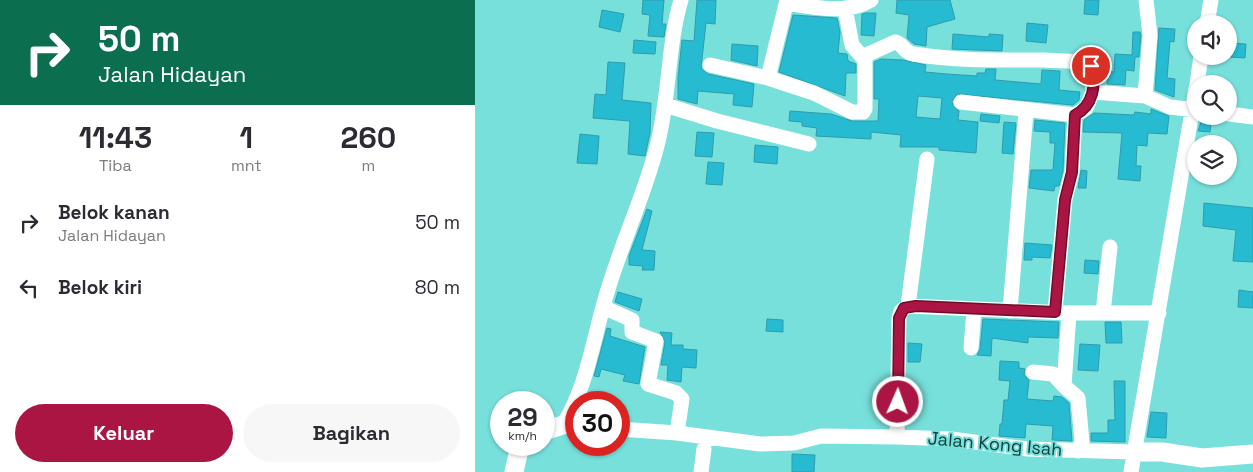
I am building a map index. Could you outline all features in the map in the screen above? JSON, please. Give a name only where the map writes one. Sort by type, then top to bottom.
[{"type":"street","points":[[579,391],[603,307],[651,169],[665,105],[670,52],[681,0]]},
{"type":"street","points":[[768,78],[787,1],[813,7],[845,8],[871,0]]},
{"type":"street","points":[[1145,96],[1151,35],[1146,0]]},
{"type":"street","points":[[1208,15],[1211,0]]},
{"type":"street","points":[[845,8],[852,45],[864,56]]},
{"type":"street","points":[[864,56],[895,42],[901,44],[905,52],[933,57],[1056,61],[1088,64],[1093,68],[1093,92],[1086,108],[1075,115],[1026,111],[961,102]]},
{"type":"street","points":[[710,64],[768,78],[814,94],[852,112],[862,113],[865,108],[864,56]]},
{"type":"street","points":[[1093,92],[1145,96],[1169,107],[1187,109]]},
{"type":"street","points":[[665,105],[717,121],[809,144]]},
{"type":"street","points":[[1010,311],[1026,111]]},
{"type":"street","points":[[1064,386],[1062,313],[1065,200],[1072,172],[1075,115]]},
{"type":"street","points":[[1237,115],[1253,117]]},
{"type":"street","points":[[1131,472],[1191,125]]},
{"type":"street","points":[[908,306],[927,159]]},
{"type":"street","points":[[1103,313],[1110,247]]},
{"type":"street","points":[[897,437],[899,318],[901,311],[908,306],[1062,313],[1159,313]]},
{"type":"street","points":[[603,307],[632,320],[632,332],[656,341],[648,384],[676,393],[682,399],[677,433]]},
{"type":"street","points":[[971,348],[974,310]]},
{"type":"street","points":[[1033,372],[1053,374],[1078,398],[1082,442],[1078,451]]},
{"type":"street","name":"Jalan Kong Isah","points":[[630,430],[677,433],[770,444],[794,443],[821,436],[897,437],[951,439],[1027,449],[1162,452],[1203,458],[1253,454]]},
{"type":"street","points":[[701,472],[704,449]]},
{"type":"street","points":[[514,472],[518,456]]},
{"type":"building","points":[[643,0],[664,0],[662,24],[666,24],[664,37],[648,36],[650,15],[642,14]]},
{"type":"building","points":[[697,0],[716,0],[715,24],[706,23],[701,68],[708,74],[754,84],[752,107],[733,105],[734,94],[698,91],[697,104],[678,99],[682,40],[694,41]]},
{"type":"building","points":[[897,0],[950,0],[955,19],[927,27],[926,46],[914,44],[907,38],[909,15],[896,13]]},
{"type":"building","points":[[1085,0],[1099,0],[1098,15],[1084,14]]},
{"type":"building","points":[[602,10],[624,14],[620,32],[599,27]]},
{"type":"building","points":[[876,13],[874,36],[861,35],[862,14]]},
{"type":"building","points":[[793,15],[837,18],[840,32],[838,53],[847,54],[848,61],[856,64],[856,73],[846,73],[845,96],[779,72]]},
{"type":"building","points":[[1027,23],[1048,25],[1046,43],[1026,41]]},
{"type":"building","points":[[1159,28],[1175,29],[1174,42],[1170,41],[1167,78],[1175,79],[1174,97],[1155,90]]},
{"type":"building","points":[[1133,32],[1140,32],[1141,35],[1139,57],[1135,57],[1134,71],[1126,70],[1125,85],[1107,84],[1108,71],[1114,72],[1115,54],[1132,55]]},
{"type":"building","points":[[953,34],[989,37],[989,34],[1003,35],[1002,51],[952,49]]},
{"type":"building","points":[[634,40],[656,42],[655,54],[633,53]]},
{"type":"building","points":[[1237,43],[1246,44],[1245,58],[1237,57]]},
{"type":"building","points":[[732,44],[758,46],[757,66],[731,60]]},
{"type":"building","points":[[881,59],[903,60],[926,65],[925,72],[977,76],[977,73],[985,73],[986,69],[996,69],[995,80],[1041,84],[1042,70],[1060,71],[1059,90],[1080,92],[1079,100],[1073,105],[957,94],[952,101],[953,106],[959,111],[958,120],[978,122],[976,153],[939,150],[939,147],[900,147],[901,135],[871,132],[871,139],[816,136],[817,128],[802,126],[802,122],[789,121],[790,111],[831,114],[852,121],[878,121],[879,99],[874,99],[874,62]],"holes":[[[918,96],[942,98],[940,119],[916,117]]]},
{"type":"building","points":[[608,62],[625,63],[622,100],[651,103],[650,133],[645,156],[628,154],[630,121],[593,118],[595,94],[606,95]]},
{"type":"building","points":[[1151,109],[1169,116],[1167,134],[1148,133],[1147,146],[1137,145],[1136,166],[1141,166],[1140,181],[1118,179],[1122,133],[1083,132],[1084,120],[1094,113],[1134,115],[1135,112],[1151,114]]},
{"type":"building","points":[[981,114],[1000,116],[999,123],[980,121]]},
{"type":"building","points":[[1035,120],[1065,123],[1063,171],[1059,186],[1055,186],[1054,191],[1029,188],[1031,170],[1053,170],[1055,143],[1050,143],[1050,132],[1034,131]]},
{"type":"building","points":[[1004,122],[1016,123],[1013,154],[1002,153]]},
{"type":"building","points":[[1200,125],[1211,125],[1210,132],[1198,131]]},
{"type":"building","points":[[697,132],[714,133],[712,157],[695,156]]},
{"type":"building","points":[[580,134],[599,136],[597,164],[577,163]]},
{"type":"building","points":[[755,145],[778,147],[777,164],[754,162]]},
{"type":"building","points":[[708,162],[724,163],[722,185],[706,184]]},
{"type":"building","points":[[1081,170],[1087,171],[1086,188],[1078,188]]},
{"type":"building","points":[[1204,203],[1253,208],[1253,262],[1233,261],[1236,230],[1203,226]]},
{"type":"building","points":[[647,209],[652,211],[642,250],[655,251],[654,270],[642,270],[643,266],[629,265],[629,256]]},
{"type":"building","points":[[1025,243],[1052,245],[1050,258],[1032,257],[1032,260],[1024,260]]},
{"type":"building","points":[[1085,260],[1099,261],[1098,274],[1084,273]]},
{"type":"building","points":[[1239,290],[1253,292],[1253,308],[1238,307]]},
{"type":"building","points":[[618,292],[642,299],[639,311],[615,302]]},
{"type":"building","points":[[767,319],[783,320],[783,332],[766,331]]},
{"type":"building","points":[[983,319],[1059,322],[1058,338],[1028,337],[1028,343],[992,338],[991,356],[977,355],[980,349]]},
{"type":"building","points":[[1105,322],[1121,322],[1122,343],[1106,343]]},
{"type":"building","points":[[607,328],[611,329],[610,336],[645,347],[639,384],[623,381],[625,375],[601,369],[599,377],[594,376]]},
{"type":"building","points":[[660,332],[672,333],[671,345],[683,345],[683,349],[697,350],[696,368],[682,367],[681,382],[667,380],[668,365],[661,365],[665,342]]},
{"type":"building","points":[[908,343],[922,344],[920,362],[908,362]]},
{"type":"building","points":[[1080,344],[1100,345],[1098,371],[1078,370]]},
{"type":"building","points":[[1000,361],[1019,362],[1019,368],[1025,369],[1024,375],[1029,380],[1027,399],[1053,401],[1054,396],[1062,397],[1069,403],[1072,441],[1052,440],[1053,426],[1026,424],[1025,438],[999,436],[1004,400],[1008,400],[1010,381],[999,380]]},
{"type":"building","points":[[1114,381],[1125,381],[1125,442],[1091,441],[1091,433],[1108,433],[1108,420],[1115,420]]},
{"type":"building","points":[[1151,412],[1167,413],[1166,438],[1147,437]]},
{"type":"building","points":[[792,454],[815,455],[814,472],[792,472]]},
{"type":"route","points":[[898,402],[899,318],[904,308],[916,306],[1055,312],[1065,196],[1070,186],[1072,172],[1075,115],[1086,108],[1093,92],[1093,68],[1091,66]]}]
